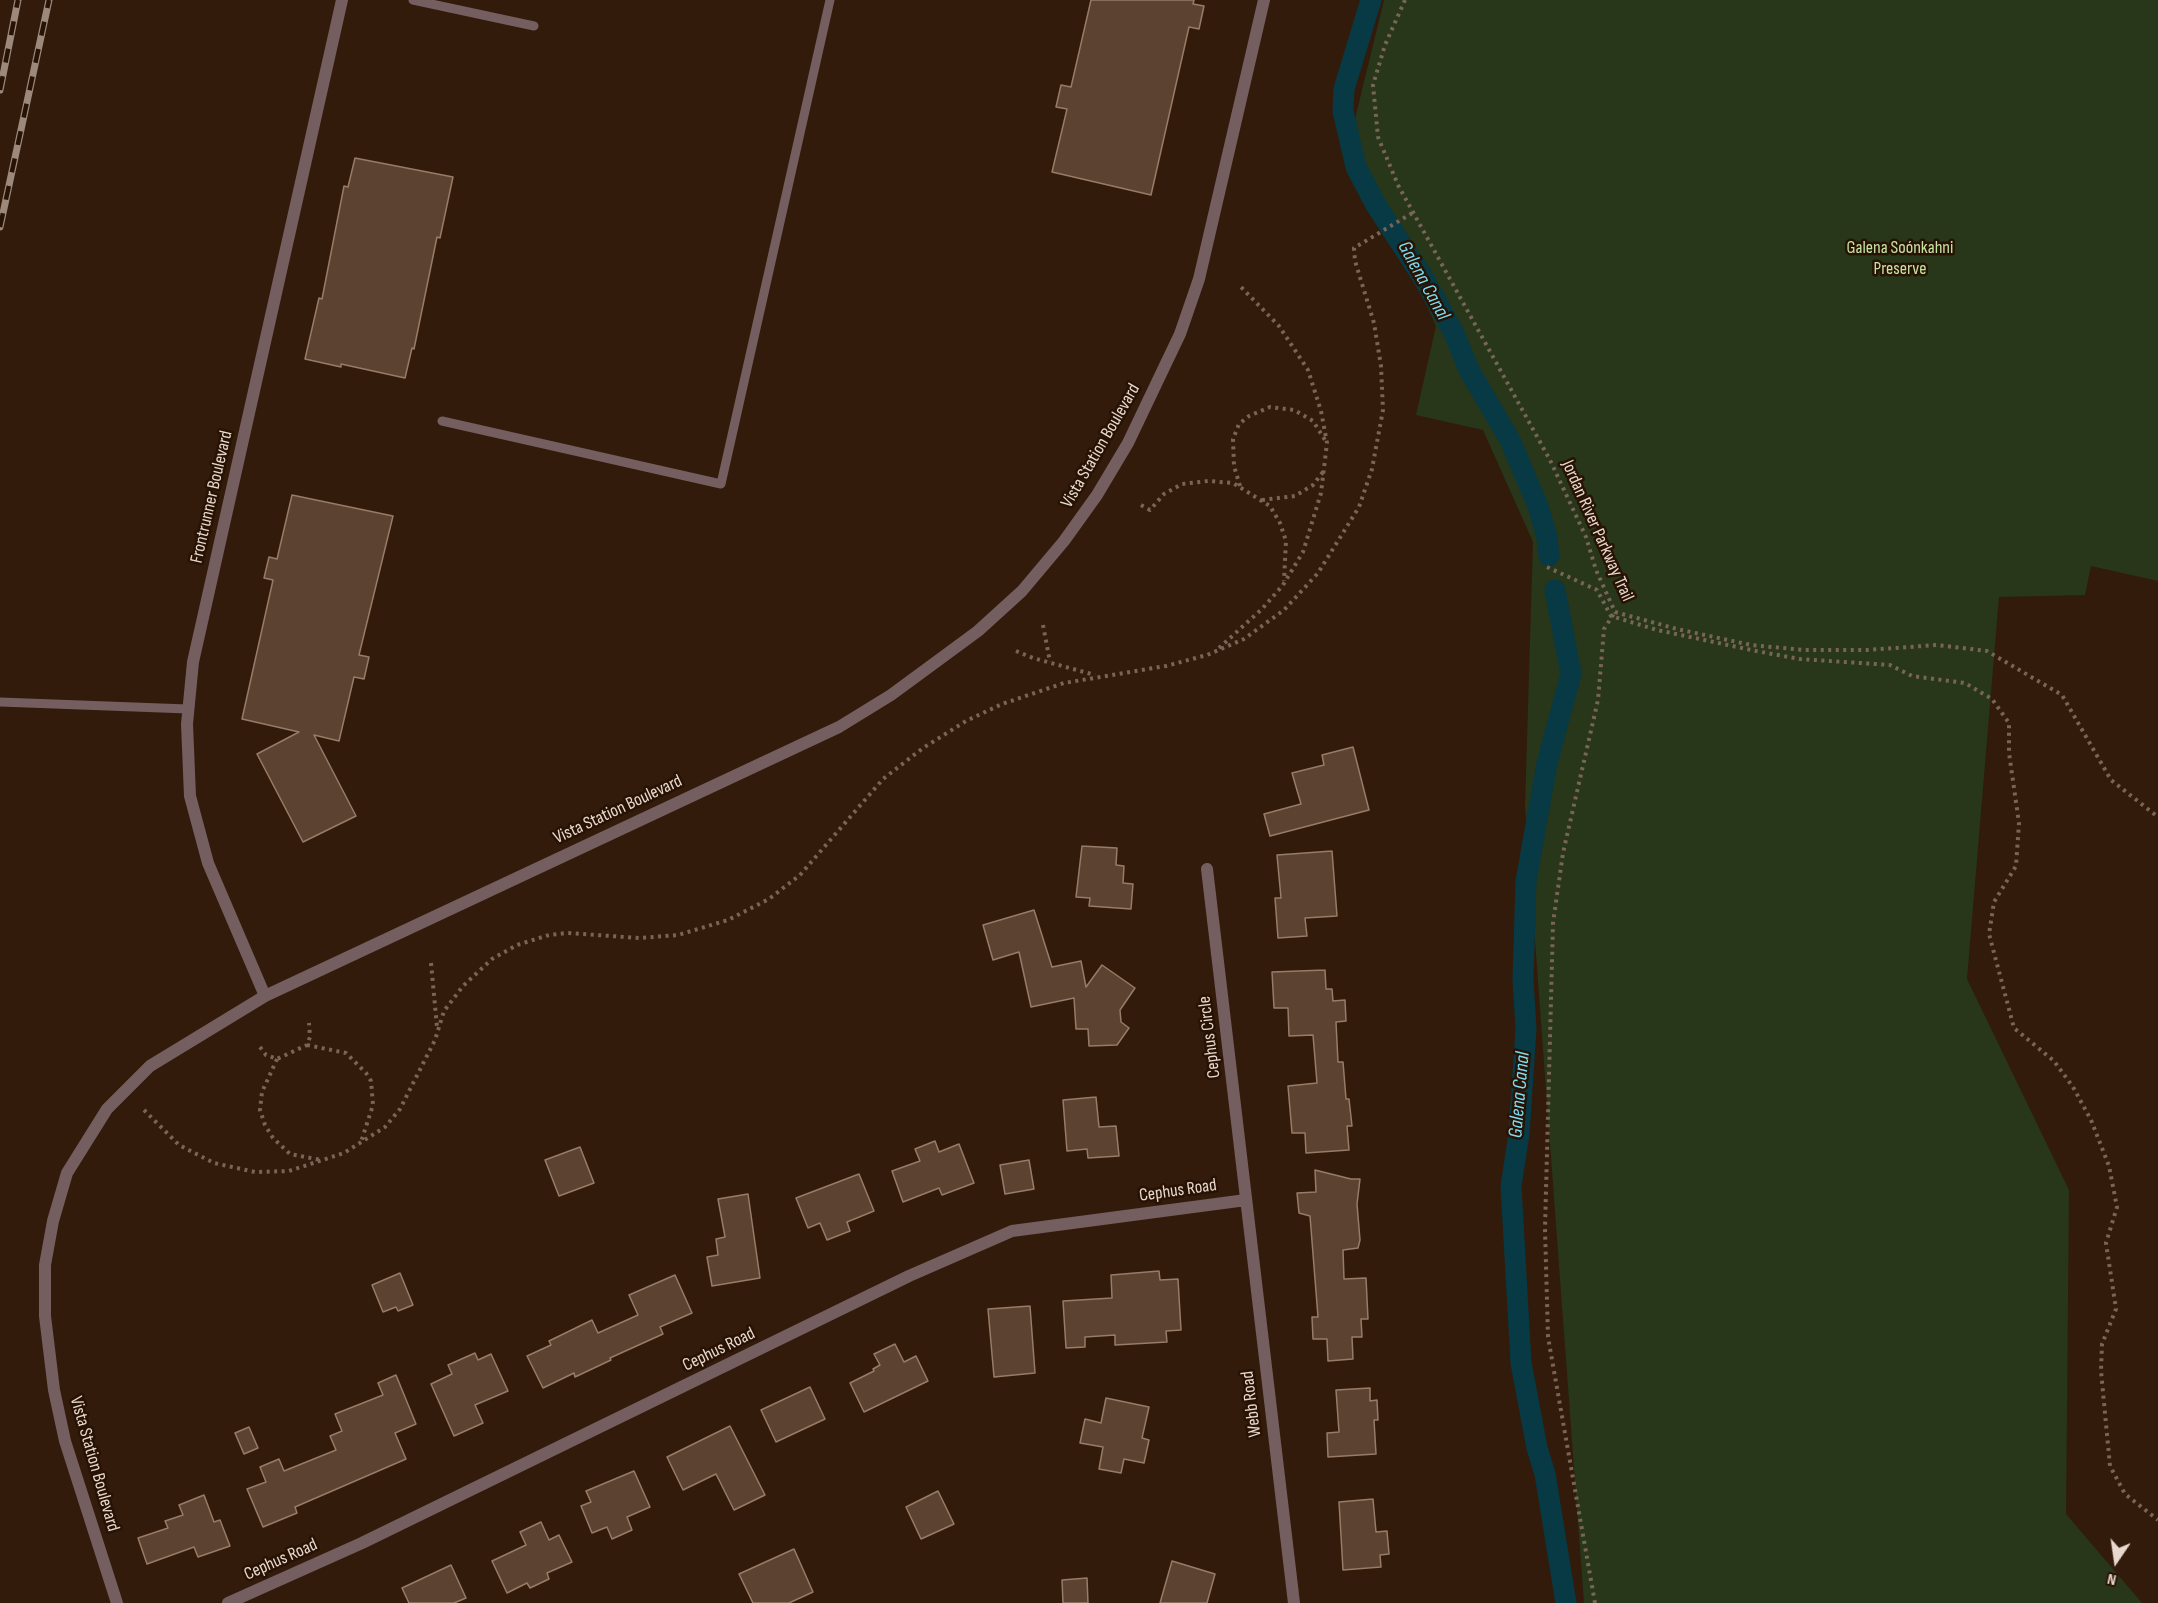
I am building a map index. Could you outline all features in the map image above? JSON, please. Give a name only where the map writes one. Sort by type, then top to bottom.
[{"type":"street","name":"Frontrunner Boulevard","points":[[265,996],[208,863],[190,796],[188,709],[193,662],[342,0]]},
{"type":"street","name":"Vista Station Boulevard","points":[[117,1603],[65,1441],[54,1390],[45,1316],[45,1265],[67,1173],[107,1109],[150,1066],[265,996],[838,727],[891,695],[978,631],[1022,591],[1064,541],[1097,495],[1128,443],[1173,351],[1199,279],[1264,0]]},
{"type":"street","name":"Cephus Circle","points":[[1207,869],[1246,1200]]},
{"type":"street","name":"Cephus Road","points":[[228,1603],[362,1543],[909,1276],[1012,1232],[1246,1200]]},
{"type":"street","name":"Webb Road","points":[[1246,1200],[1294,1603]]},
{"type":"lane","points":[[413,0],[534,26]]},
{"type":"lane","points":[[442,421],[721,484],[830,0]]},
{"type":"lane","points":[[0,702],[188,709]]},
{"type":"path","name":"Jordan River Parkway Trail","points":[[1406,0],[1385,45],[1373,85],[1378,137],[1398,185],[1550,460],[1586,537],[1596,570],[1615,612],[1677,629],[1751,645],[1814,650],[1867,650],[1936,645],[1987,651],[2062,695],[2111,780],[2158,817]]},
{"type":"path","points":[[144,1110],[179,1145],[214,1164],[255,1172],[289,1171],[324,1160],[361,1143],[385,1127],[400,1109],[437,1031],[444,1011],[463,986],[492,959],[517,945],[549,935],[567,933],[640,938],[678,935],[728,920],[769,899],[800,875],[883,779],[923,748],[966,722],[1002,704],[1064,683],[1166,666],[1244,639],[1284,610],[1318,573],[1359,507],[1372,469],[1383,410],[1381,366],[1374,323],[1355,261],[1354,248],[1414,212]]},
{"type":"path","points":[[1217,650],[1262,609],[1283,585],[1303,552],[1315,518],[1326,443],[1321,411],[1308,370],[1279,326],[1240,286]]},
{"type":"path","points":[[1240,487],[1234,466],[1233,439],[1239,424],[1260,409],[1283,407],[1294,410],[1312,421],[1326,443]]},
{"type":"path","points":[[1261,500],[1272,501],[1295,496],[1313,484],[1323,471]]},
{"type":"path","points":[[1141,505],[1150,510],[1164,494],[1182,484],[1208,481],[1233,483],[1261,500],[1275,514],[1286,541],[1283,585]]},
{"type":"path","points":[[1547,567],[1597,590],[1611,616],[1657,630],[1756,651],[1800,659],[1890,665],[1912,676],[1965,683],[1992,699],[2009,723],[2009,753],[2019,824],[2016,866],[1994,902],[1989,934],[2014,1028],[2054,1061],[2073,1087],[2091,1120],[2109,1166],[2117,1207],[2106,1243],[2116,1310],[2102,1344],[2110,1466],[2125,1494],[2158,1520]]},
{"type":"path","points":[[1595,1603],[1548,1337],[1545,1229],[1553,922],[1563,853],[1598,700],[1604,629],[1615,612]]},
{"type":"path","points":[[1043,625],[1050,663]]},
{"type":"path","points":[[1016,651],[1099,676]]},
{"type":"path","points":[[431,963],[437,1031]]},
{"type":"path","points":[[307,1045],[310,1037],[309,1023]]},
{"type":"path","points":[[324,1160],[290,1154],[273,1138],[260,1110],[262,1092],[278,1059],[307,1045],[346,1053],[366,1073],[370,1081],[373,1104],[368,1128],[361,1143]]},
{"type":"path","points":[[260,1047],[266,1055],[278,1059]]},
{"type":"green space","name":"Galena Soónkahni Preserve","points":[[1384,0],[2158,0],[2158,581],[2091,566],[2085,595],[1999,597],[1967,979],[2069,1190],[2066,1514],[2142,1603],[1584,1603],[1525,806],[1533,542],[1483,430],[1416,415],[1436,326],[1351,135]]},
{"type":"building","points":[[1091,0],[1194,0],[1193,4],[1204,6],[1199,29],[1189,27],[1151,195],[1052,172],[1067,109],[1056,107],[1061,85],[1071,87]]},
{"type":"building","points":[[355,158],[453,177],[440,238],[437,237],[414,349],[412,348],[405,378],[341,364],[341,367],[305,359],[319,298],[322,299],[344,186],[348,187]]},
{"type":"building","points":[[292,495],[393,516],[359,655],[369,657],[364,679],[354,677],[339,741],[314,735],[356,816],[303,842],[257,754],[299,732],[242,719],[273,580],[264,578],[269,557],[277,559]]},
{"type":"building","points":[[1353,747],[1369,810],[1270,836],[1264,814],[1301,804],[1292,773],[1324,765],[1322,755]]},
{"type":"building","points":[[1082,846],[1117,848],[1116,865],[1124,866],[1123,883],[1133,884],[1131,909],[1089,906],[1090,898],[1076,897]]},
{"type":"building","points":[[1332,851],[1337,916],[1305,918],[1307,936],[1278,938],[1275,898],[1281,898],[1277,855]]},
{"type":"building","points":[[1034,910],[1052,967],[1081,961],[1086,987],[1102,965],[1135,988],[1120,1010],[1121,1022],[1129,1028],[1117,1045],[1089,1046],[1088,1029],[1076,1029],[1074,998],[1031,1007],[1019,952],[993,960],[983,925]]},
{"type":"building","points":[[1325,970],[1326,989],[1332,989],[1333,1001],[1345,1000],[1346,1021],[1336,1022],[1338,1062],[1343,1062],[1346,1099],[1349,1099],[1352,1126],[1347,1126],[1349,1150],[1306,1153],[1305,1133],[1292,1133],[1288,1086],[1317,1083],[1313,1035],[1289,1036],[1288,1008],[1274,1008],[1272,972]]},
{"type":"building","points":[[1096,1097],[1099,1127],[1116,1126],[1119,1156],[1088,1158],[1087,1149],[1067,1151],[1063,1100]]},
{"type":"building","points":[[935,1141],[939,1152],[959,1144],[974,1183],[942,1195],[939,1188],[903,1202],[892,1171],[920,1161],[915,1149]]},
{"type":"building","points":[[580,1147],[594,1183],[559,1196],[545,1160]]},
{"type":"building","points":[[1029,1160],[1034,1189],[1005,1194],[1000,1165]]},
{"type":"building","points":[[1315,1170],[1360,1179],[1357,1204],[1360,1240],[1358,1248],[1343,1250],[1344,1279],[1366,1278],[1368,1319],[1361,1319],[1362,1337],[1352,1337],[1353,1359],[1328,1361],[1327,1339],[1313,1339],[1312,1317],[1318,1317],[1310,1216],[1299,1213],[1297,1193],[1316,1192]]},
{"type":"building","points":[[859,1174],[874,1211],[847,1222],[850,1231],[827,1240],[820,1223],[808,1228],[796,1198]]},
{"type":"building","points":[[748,1194],[760,1278],[712,1286],[707,1257],[718,1255],[716,1239],[725,1237],[718,1199]]},
{"type":"building","points":[[1159,1271],[1160,1280],[1178,1279],[1181,1330],[1166,1331],[1167,1342],[1115,1345],[1115,1335],[1085,1337],[1085,1347],[1066,1348],[1063,1301],[1112,1298],[1111,1275]]},
{"type":"building","points":[[400,1273],[413,1305],[398,1311],[396,1307],[383,1312],[372,1285]]},
{"type":"building","points":[[675,1275],[692,1313],[660,1327],[663,1334],[575,1377],[574,1373],[543,1388],[527,1356],[551,1345],[549,1341],[592,1320],[598,1333],[638,1315],[629,1295]]},
{"type":"building","points":[[1030,1306],[1035,1373],[994,1377],[988,1309]]},
{"type":"building","points":[[895,1344],[904,1362],[916,1356],[928,1381],[864,1412],[850,1383],[874,1371],[873,1369],[880,1365],[874,1354]]},
{"type":"building","points":[[475,1353],[478,1360],[491,1354],[508,1391],[475,1405],[483,1423],[454,1436],[431,1384],[452,1374],[448,1365]]},
{"type":"building","points":[[396,1375],[416,1424],[395,1433],[406,1459],[295,1507],[297,1513],[263,1527],[247,1489],[266,1482],[260,1467],[279,1459],[284,1471],[336,1450],[330,1436],[342,1431],[335,1414],[383,1395],[378,1383]]},
{"type":"building","points":[[810,1387],[825,1419],[776,1442],[761,1410]]},
{"type":"building","points":[[1370,1388],[1370,1401],[1377,1400],[1378,1420],[1374,1420],[1376,1454],[1328,1457],[1327,1433],[1339,1432],[1336,1390]]},
{"type":"building","points":[[1106,1398],[1149,1407],[1142,1438],[1149,1440],[1144,1463],[1124,1459],[1121,1473],[1099,1469],[1103,1447],[1080,1443],[1085,1419],[1101,1423]]},
{"type":"building","points":[[730,1426],[765,1495],[734,1510],[716,1474],[683,1490],[667,1457]]},
{"type":"building","points":[[249,1427],[258,1448],[244,1454],[235,1433]]},
{"type":"building","points":[[634,1471],[650,1507],[627,1517],[632,1530],[612,1539],[607,1527],[592,1533],[581,1506],[591,1502],[586,1491]]},
{"type":"building","points":[[938,1491],[954,1524],[921,1539],[906,1507]]},
{"type":"building","points":[[204,1495],[214,1522],[220,1520],[230,1546],[198,1557],[194,1547],[147,1564],[138,1538],[168,1528],[165,1521],[183,1515],[179,1505]]},
{"type":"building","points":[[1373,1499],[1376,1532],[1387,1531],[1389,1554],[1380,1555],[1381,1567],[1343,1570],[1339,1502]]},
{"type":"building","points":[[541,1522],[549,1540],[559,1535],[572,1562],[547,1573],[549,1579],[530,1588],[527,1583],[507,1593],[492,1561],[526,1545],[520,1532]]},
{"type":"building","points":[[794,1549],[813,1592],[789,1603],[753,1603],[739,1574]]},
{"type":"building","points":[[1172,1561],[1215,1574],[1207,1603],[1160,1603]]},
{"type":"building","points":[[451,1565],[466,1598],[454,1603],[409,1603],[402,1588]]},
{"type":"building","points":[[1087,1578],[1088,1603],[1063,1603],[1062,1580]]},
{"type":"waterway","name":"Galena Canal","points":[[1371,0],[1344,89],[1343,111],[1356,167],[1376,205],[1424,279],[1454,333],[1469,370],[1510,440],[1538,506],[1547,537],[1549,556]]},
{"type":"waterway","name":"Galena Canal","points":[[1555,590],[1571,674],[1547,763],[1526,881],[1523,979],[1526,1029],[1519,1134],[1511,1186],[1521,1363],[1537,1448],[1545,1474],[1566,1603]]},
{"type":"railway","points":[[0,90],[18,0]]},
{"type":"railway","points":[[0,227],[49,0]]}]
